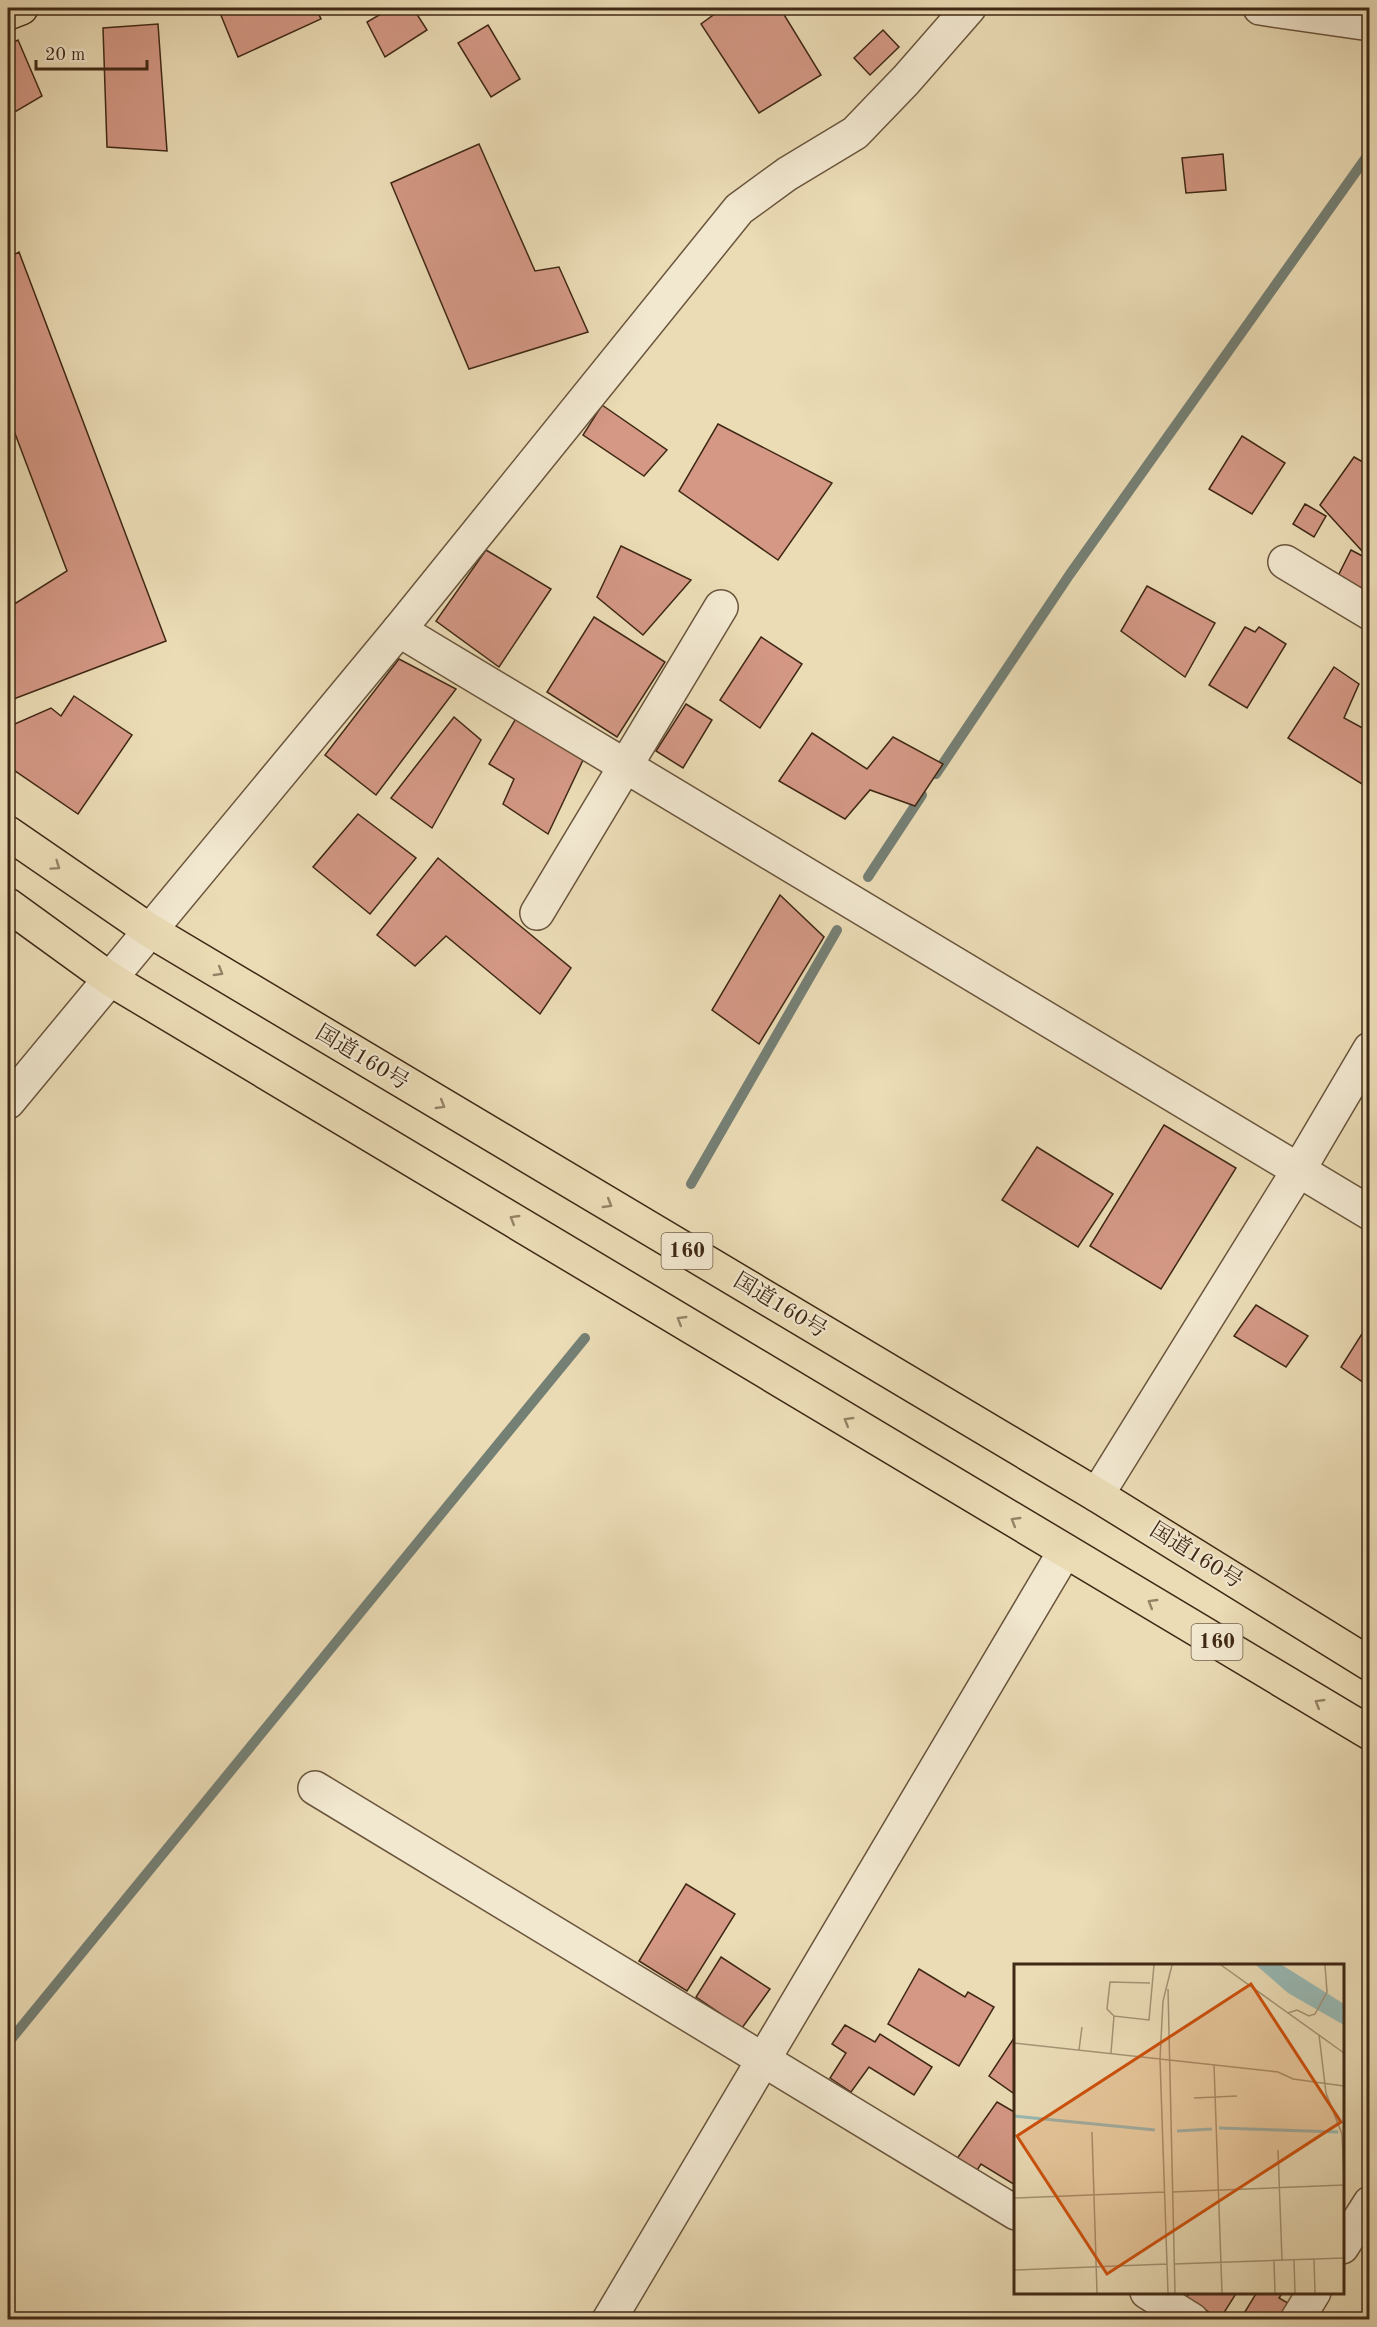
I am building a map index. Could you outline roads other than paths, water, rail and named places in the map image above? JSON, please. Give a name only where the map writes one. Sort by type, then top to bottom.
[{"type":"main road","points":[[8,13],[21,8]]},
{"type":"main road","name":"国道160号","points":[[8,833],[149,930],[1098,1495],[1370,1664]]},
{"type":"main road","name":"160","points":[[8,905],[110,979],[1370,1733]]},
{"type":"street","points":[[8,1102],[399,630],[739,209],[787,174],[855,132],[906,80],[969,8]]},
{"type":"street","points":[[1260,8],[1370,24]]},
{"type":"street","points":[[1285,562],[1370,613]]},
{"type":"street","points":[[537,913],[721,607]]},
{"type":"street","points":[[399,630],[1370,1213]]},
{"type":"street","points":[[1098,1495],[1298,1171],[1370,1049]]},
{"type":"street","points":[[609,2319],[1065,1551]]},
{"type":"street","points":[[315,1788],[1014,2212]]},
{"type":"street","points":[[1344,2244],[1370,2203]]},
{"type":"street","points":[[1151,2294],[1192,2319]]},
{"type":"street","points":[[1298,2319],[1313,2294]]},
{"type":"waterway","points":[[936,774],[1070,574],[1370,152]]},
{"type":"waterway","points":[[868,877],[922,795]]},
{"type":"waterway","points":[[691,1184],[837,930]]},
{"type":"waterway","points":[[8,2043],[585,1338]]}]
